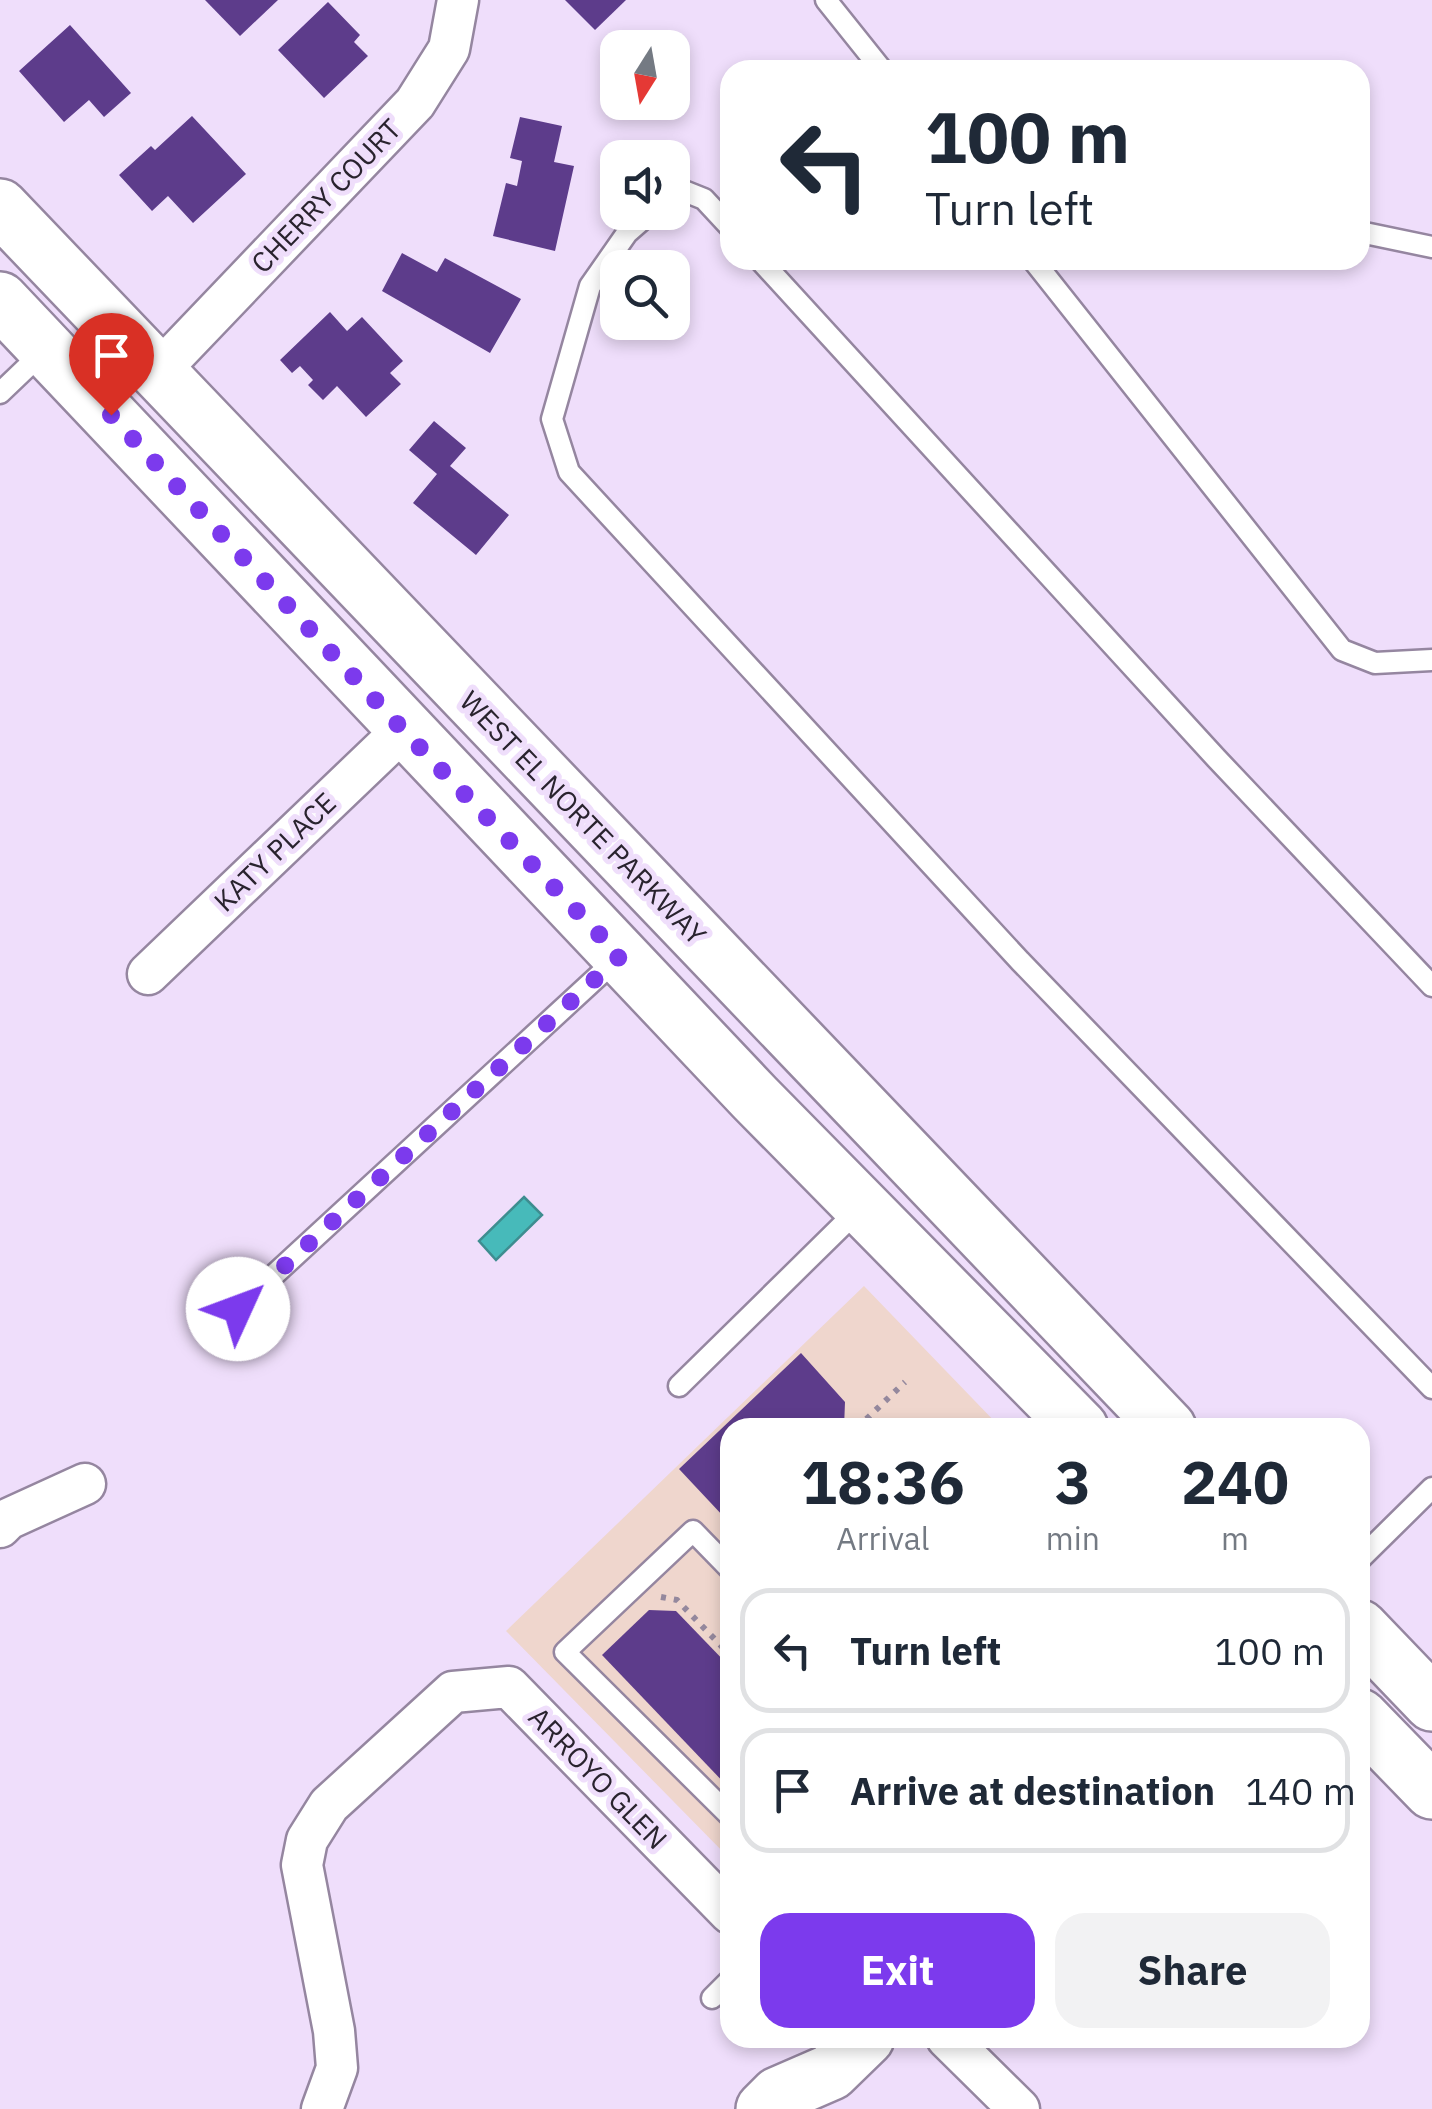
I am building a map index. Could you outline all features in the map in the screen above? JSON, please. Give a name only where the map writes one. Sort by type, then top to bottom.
[{"type":"main road","name":"WEST EL NORTE PARKWAY","points":[[0,207],[1158,1418]]},
{"type":"main road","points":[[0,300],[403,730],[860,1208],[1070,1418]]},
{"type":"main road","points":[[1370,1638],[1432,1703]]},
{"type":"main road","points":[[1370,1727],[1432,1791]]},
{"type":"main road","points":[[764,2109],[778,2095],[842,2073]]},
{"type":"street","name":"CHERRY COURT","points":[[158,372],[414,103],[448,49],[458,0]]},
{"type":"street","name":"KATY PLACE","points":[[148,974],[403,730]]},
{"type":"street","points":[[0,1527],[8,1519],[85,1484]]},
{"type":"street","name":"ARROYO GLEN","points":[[322,2109],[337,2068],[334,2031],[302,1864],[307,1840],[329,1805],[453,1692],[508,1687],[720,1902]]},
{"type":"street","points":[[958,2048],[1019,2109]]},
{"type":"lane","points":[[826,0],[874,60]]},
{"type":"lane","points":[[690,194],[704,199],[720,216]]},
{"type":"lane","points":[[630,230],[590,286],[552,419],[569,472],[1020,961],[1432,1388]]},
{"type":"lane","points":[[1370,234],[1432,248]]},
{"type":"lane","points":[[769,270],[1202,743],[1432,986]]},
{"type":"lane","points":[[1040,270],[1342,650],[1374,663],[1432,660]]},
{"type":"lane","points":[[0,393],[47,348]]},
{"type":"lane","points":[[238,1309],[620,956]]},
{"type":"lane","points":[[679,1386],[860,1208]]},
{"type":"lane","points":[[1370,1549],[1432,1488]]},
{"type":"lane","points":[[720,1559],[693,1531],[565,1652],[720,1806]]},
{"type":"lane","points":[[712,1998],[720,1990]]},
{"type":"path","points":[[868,1418],[906,1382]]},
{"type":"path","points":[[661,1598],[680,1597],[720,1643]]},
{"type":"shaded area","points":[[524,1197],[542,1215],[496,1260],[479,1241]]},
{"type":"shaded area","points":[[864,1286],[991,1418],[727,1418]]},
{"type":"shaded area","points":[[720,1425],[720,1849],[506,1631]]},
{"type":"building","points":[[205,0],[278,0],[240,36]]},
{"type":"building","points":[[565,0],[626,0],[595,30]]},
{"type":"building","points":[[328,2],[360,35],[354,42],[368,56],[324,98],[278,50]]},
{"type":"building","points":[[70,25],[131,93],[104,117],[89,100],[64,122],[19,71]]},
{"type":"building","points":[[192,116],[246,174],[193,223],[168,196],[152,211],[119,175],[151,146],[155,150]]},
{"type":"building","points":[[520,117],[562,126],[554,162],[574,166],[555,251],[493,236],[506,183],[517,186],[522,161],[510,158]]},
{"type":"building","points":[[402,253],[437,272],[445,258],[521,299],[490,353],[382,291]]},
{"type":"building","points":[[330,312],[347,331],[362,317],[403,361],[390,373],[401,384],[366,417],[337,386],[323,400],[308,385],[313,380],[300,366],[292,373],[280,360]]},
{"type":"building","points":[[434,421],[466,448],[450,466],[509,515],[476,555],[413,503],[437,474],[409,450]]},
{"type":"building","points":[[801,1353],[845,1402],[844,1418],[733,1418]]},
{"type":"building","points":[[720,1430],[720,1513],[679,1469]]},
{"type":"building","points":[[649,1610],[676,1611],[720,1657],[720,1779],[602,1655]]},
{"type":"route","points":[[111,415],[403,730],[620,956],[238,1309]]}]
